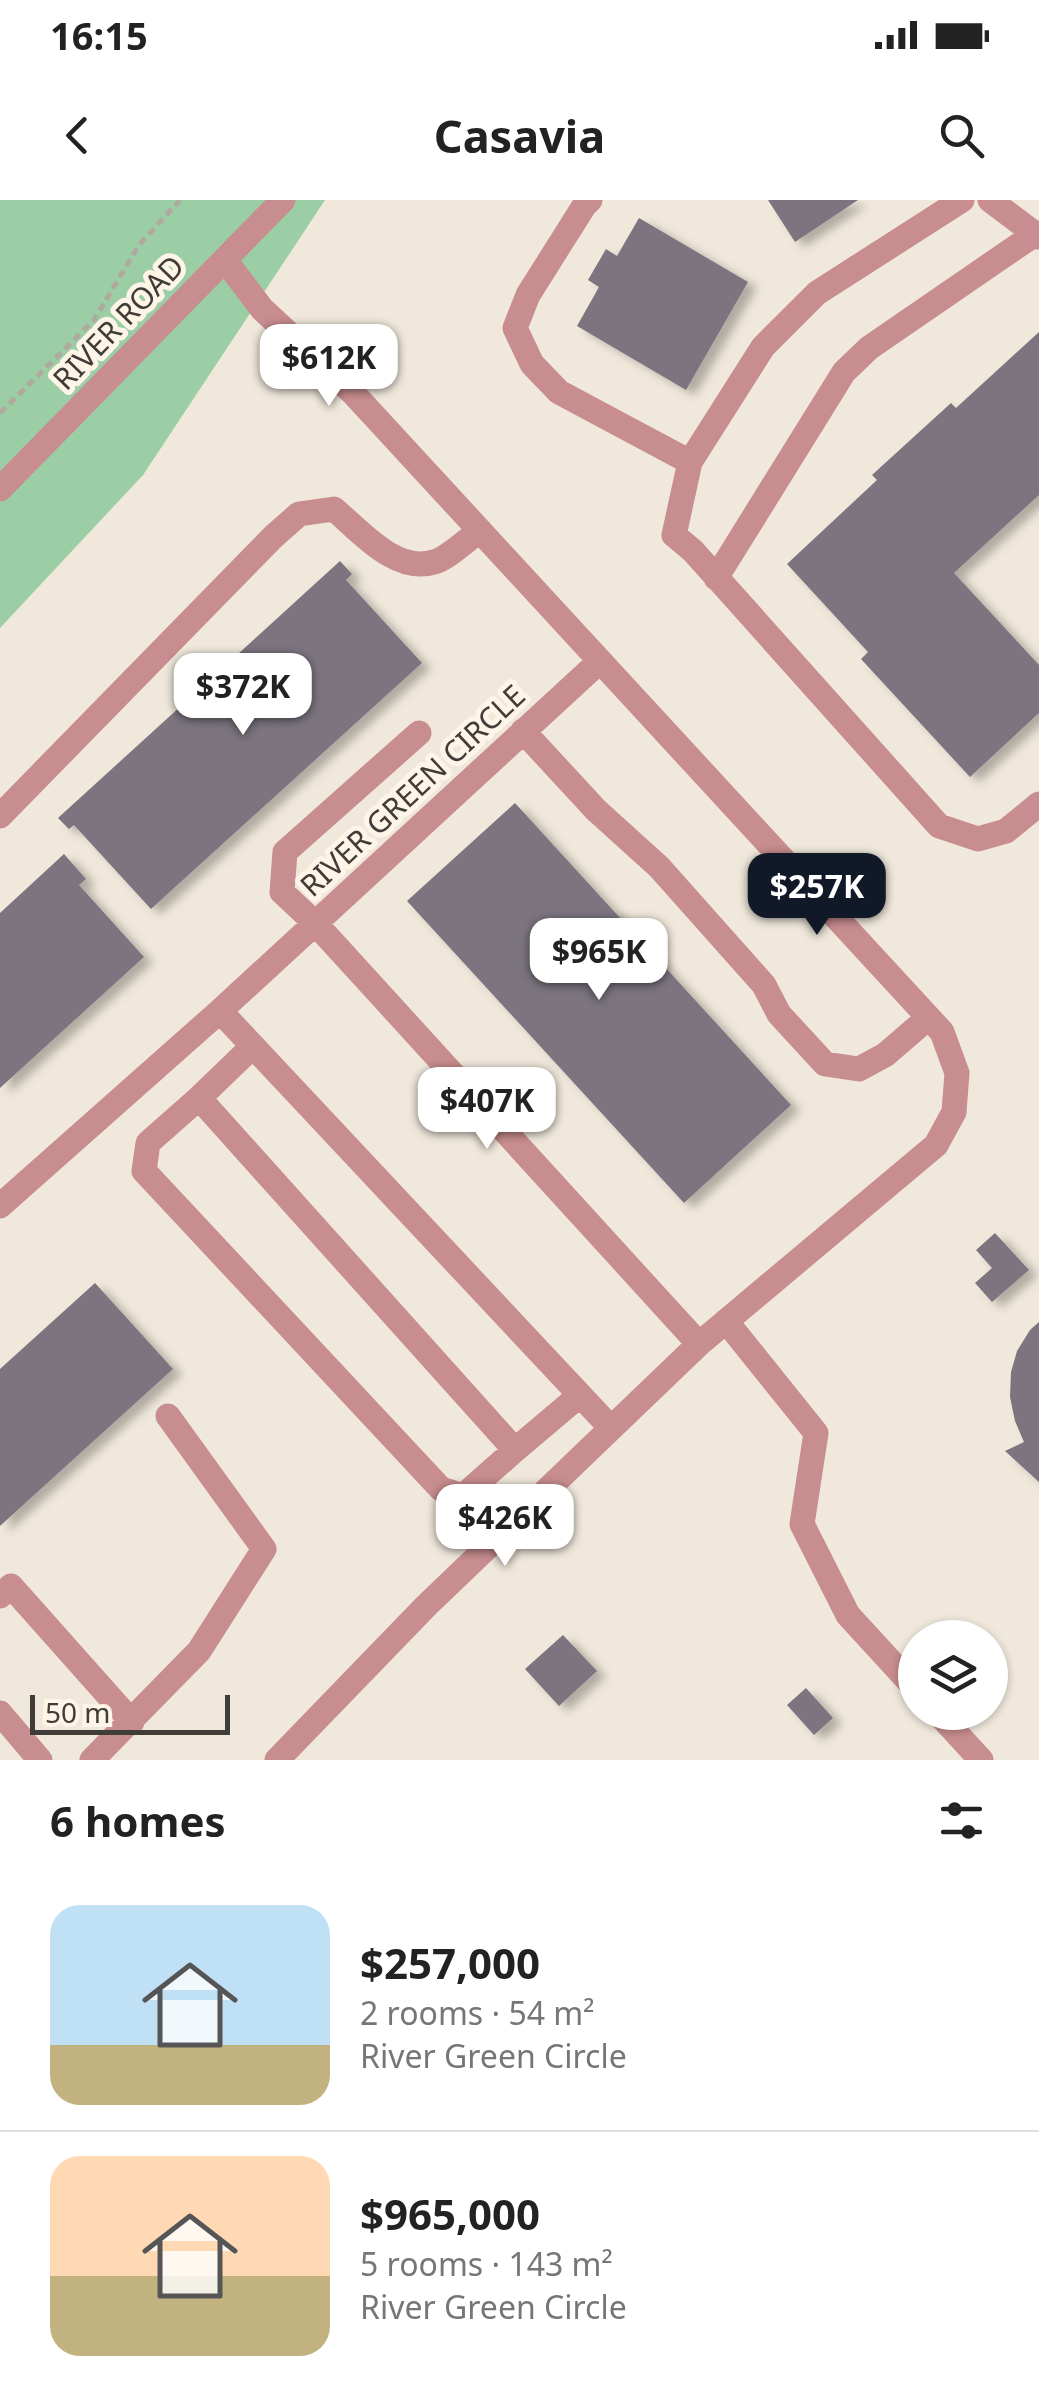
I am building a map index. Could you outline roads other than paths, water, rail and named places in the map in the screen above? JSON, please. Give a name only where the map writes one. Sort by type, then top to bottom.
[{"type":"street","name":"RIVER ROAD","points":[[0,489],[283,200]]},
{"type":"street","points":[[590,200],[528,295],[515,328],[532,364],[559,392],[690,462]]},
{"type":"street","points":[[962,200],[816,293],[763,347],[690,462],[674,535],[693,551],[939,826],[978,839],[1006,831],[1039,804]]},
{"type":"street","points":[[716,578],[844,372],[869,348],[1037,236],[990,200]]},
{"type":"street","points":[[225,260],[262,309],[353,393],[942,1032],[956,1073],[954,1112],[936,1145],[699,1344],[426,1606],[277,1760]]},
{"type":"street","points":[[0,816],[299,514],[334,510],[392,557],[412,564],[436,562],[479,531]]},
{"type":"street","name":"RIVER GREEN CIRCLE","points":[[600,661],[316,923],[699,1344]]},
{"type":"street","points":[[523,731],[596,810],[659,868],[764,985],[778,1014],[825,1064],[859,1069],[885,1055],[928,1018]]},
{"type":"street","points":[[0,1206],[316,923],[282,892],[285,852],[419,733]]},
{"type":"street","points":[[220,1011],[611,1428]]},
{"type":"street","points":[[253,1046],[148,1143],[144,1170],[440,1489],[462,1496],[580,1395]]},
{"type":"street","points":[[199,1098],[515,1450]]},
{"type":"street","points":[[726,1321],[816,1433],[802,1524],[848,1616],[898,1670]]},
{"type":"street","points":[[92,1760],[199,1652],[264,1549],[168,1416]]},
{"type":"street","points":[[0,1596],[10,1586],[132,1722]]},
{"type":"street","points":[[0,1714],[40,1760]]},
{"type":"street","points":[[954,1730],[981,1760]]}]
